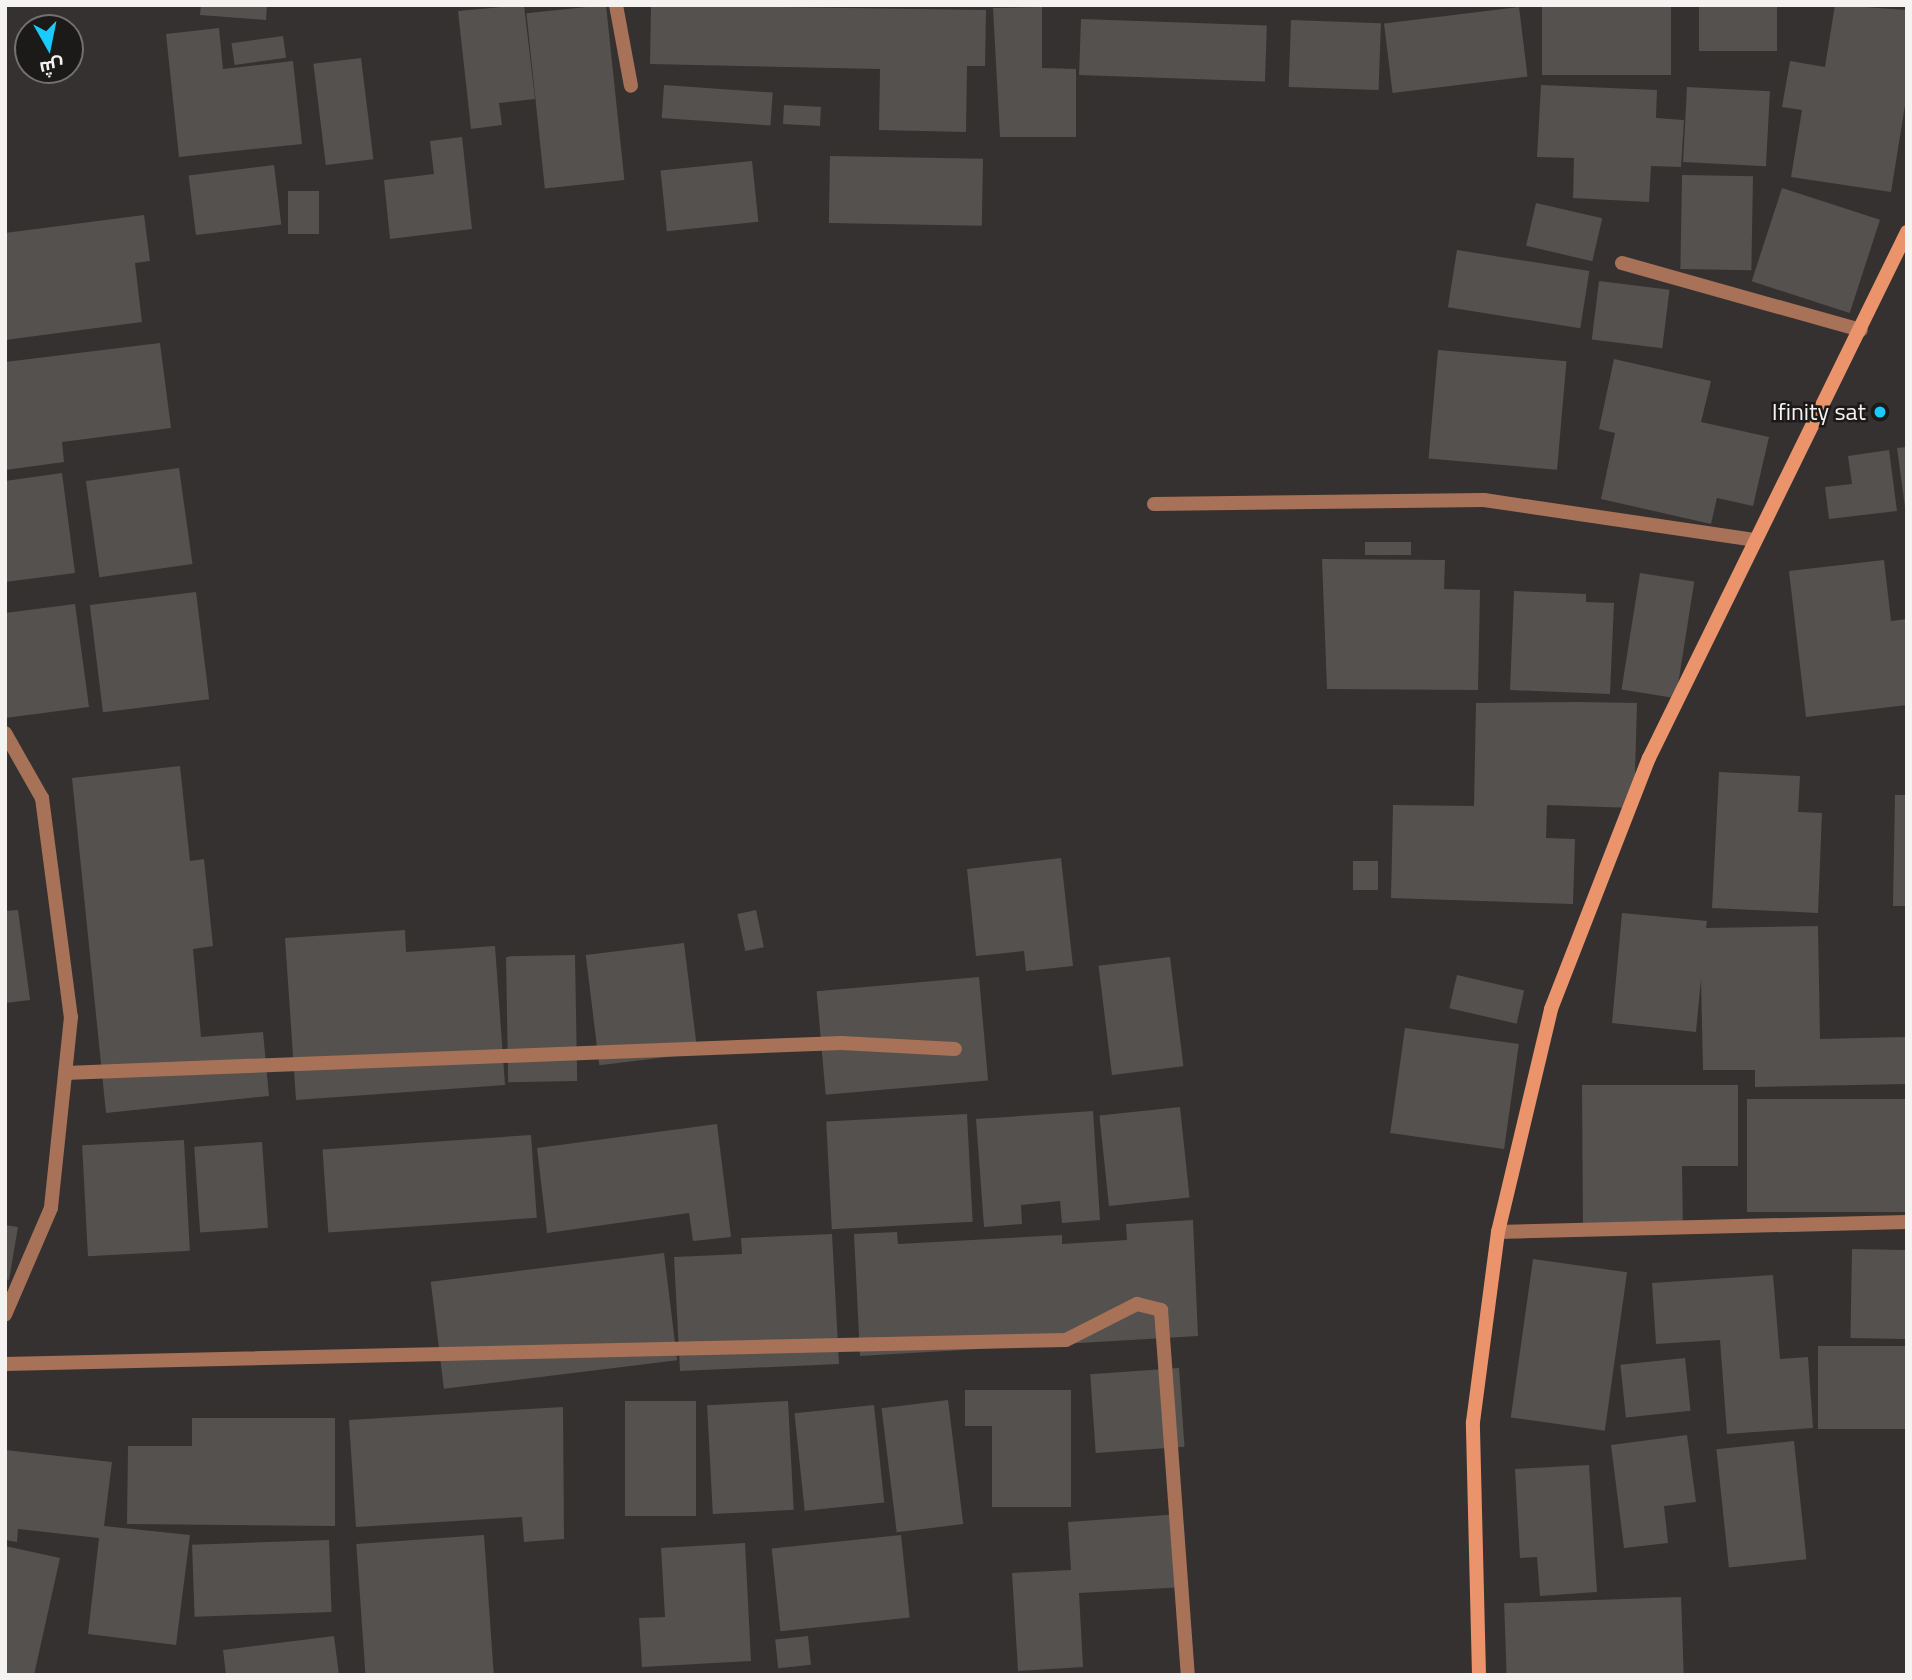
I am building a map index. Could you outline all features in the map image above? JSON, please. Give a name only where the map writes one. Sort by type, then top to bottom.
[{"type":"street","points":[[616,5],[631,86]]},
{"type":"street","points":[[1479,1675],[1474,1422],[1499,1231],[1551,1009],[1649,758],[1907,232]]},
{"type":"street","points":[[1622,263],[1860,330]]},
{"type":"street","points":[[1154,505],[1484,500],[1754,540]]},
{"type":"street","points":[[5,733],[42,798],[71,1017],[51,1209],[5,1315]]},
{"type":"street","points":[[65,1073],[841,1043],[955,1049]]},
{"type":"street","points":[[1499,1231],[1907,1222]]},
{"type":"street","points":[[5,1364],[1066,1340],[1137,1304],[1161,1310],[1188,1675]]},
{"type":"building","points":[[201,5],[267,5],[266,20],[200,15]]},
{"type":"building","points":[[524,5],[535,99],[499,103],[502,125],[471,129],[458,11]]},
{"type":"building","points":[[606,5],[624,180],[545,188],[526,13]]},
{"type":"building","points":[[651,5],[986,10],[985,66],[967,66],[966,132],[879,130],[880,69],[650,64]]},
{"type":"building","points":[[1542,5],[1671,5],[1671,75],[1542,75]]},
{"type":"building","points":[[1699,5],[1777,5],[1777,51],[1699,51]]},
{"type":"building","points":[[1835,5],[1907,10],[1907,93],[1891,192],[1791,177],[1802,110],[1782,107],[1790,61],[1825,67]]},
{"type":"building","points":[[1042,7],[1042,68],[1076,69],[1076,137],[1000,137],[993,8]]},
{"type":"building","points":[[1519,7],[1528,76],[1393,93],[1384,24]]},
{"type":"building","points":[[1081,19],[1267,25],[1265,81],[1079,75]]},
{"type":"building","points":[[1291,20],[1381,23],[1379,90],[1289,87]]},
{"type":"building","points":[[219,28],[223,69],[293,61],[302,144],[179,157],[166,34]]},
{"type":"building","points":[[283,36],[286,58],[235,65],[232,43]]},
{"type":"building","points":[[361,58],[373,159],[326,165],[313,64]]},
{"type":"building","points":[[664,85],[773,93],[770,126],[662,118]]},
{"type":"building","points":[[1541,85],[1657,90],[1656,118],[1684,120],[1681,167],[1651,166],[1649,202],[1573,198],[1574,158],[1537,157]]},
{"type":"building","points":[[1687,87],[1770,91],[1766,166],[1683,162]]},
{"type":"building","points":[[784,105],[821,107],[820,126],[783,124]]},
{"type":"building","points":[[462,137],[472,229],[390,239],[384,180],[434,174],[430,141]]},
{"type":"building","points":[[830,156],[983,159],[982,226],[829,223]]},
{"type":"building","points":[[752,161],[758,222],[667,231],[661,171]]},
{"type":"building","points":[[274,165],[281,225],[196,235],[189,175]]},
{"type":"building","points":[[1682,175],[1753,176],[1751,270],[1680,269]]},
{"type":"building","points":[[1782,188],[1880,220],[1850,313],[1752,281]]},
{"type":"building","points":[[288,191],[319,191],[319,234],[288,234]]},
{"type":"building","points":[[1536,203],[1602,218],[1592,261],[1526,246]]},
{"type":"building","points":[[144,215],[150,261],[135,263],[142,322],[5,340],[5,233]]},
{"type":"building","points":[[1457,250],[1589,271],[1580,328],[1448,307]]},
{"type":"building","points":[[1599,281],[1669,290],[1662,348],[1592,340]]},
{"type":"building","points":[[160,343],[171,428],[62,442],[64,462],[5,470],[5,362]]},
{"type":"building","points":[[1438,350],[1567,361],[1557,470],[1429,459]]},
{"type":"building","points":[[1614,359],[1711,381],[1701,422],[1769,437],[1753,506],[1717,498],[1711,524],[1601,499],[1615,433],[1599,429]]},
{"type":"building","points":[[1907,447],[1907,507],[1905,507],[1897,448]]},
{"type":"building","points":[[1889,450],[1897,511],[1829,519],[1825,487],[1852,484],[1848,456]]},
{"type":"building","points":[[179,468],[192,564],[99,577],[86,481]]},
{"type":"building","points":[[62,473],[75,573],[5,582],[5,481]]},
{"type":"building","points":[[1365,542],[1411,542],[1411,555],[1365,555]]},
{"type":"building","points":[[1322,559],[1445,560],[1444,589],[1480,590],[1478,690],[1327,689]]},
{"type":"building","points":[[1884,560],[1891,621],[1907,619],[1907,705],[1806,717],[1789,571]]},
{"type":"building","points":[[1640,573],[1694,582],[1676,698],[1622,690]]},
{"type":"building","points":[[1514,591],[1586,594],[1586,602],[1614,603],[1610,694],[1510,690]]},
{"type":"building","points":[[196,592],[209,699],[103,712],[90,605]]},
{"type":"building","points":[[75,604],[89,707],[5,718],[5,613]]},
{"type":"building","points":[[1476,703],[1637,703],[1634,808],[1547,805],[1546,838],[1575,839],[1573,904],[1391,898],[1393,805],[1474,806]]},
{"type":"building","points":[[180,766],[190,861],[204,859],[213,946],[193,949],[201,1037],[263,1032],[269,1096],[106,1113],[72,778]]},
{"type":"building","points":[[1719,772],[1800,776],[1798,812],[1822,813],[1818,913],[1712,908]]},
{"type":"building","points":[[1895,795],[1907,795],[1907,906],[1893,906]]},
{"type":"building","points":[[1061,858],[1073,966],[1026,971],[1024,951],[976,956],[967,869]]},
{"type":"building","points":[[1353,861],[1378,861],[1378,890],[1353,890]]},
{"type":"building","points":[[18,910],[30,1000],[5,1003],[5,911]]},
{"type":"building","points":[[756,910],[764,947],[745,951],[737,914]]},
{"type":"building","points":[[1622,913],[1707,921],[1706,928],[1818,926],[1820,1039],[1907,1037],[1907,1084],[1755,1087],[1755,1070],[1703,1070],[1701,979],[1696,1032],[1612,1023]]},
{"type":"building","points":[[405,930],[406,952],[495,946],[505,1085],[296,1100],[285,938]]},
{"type":"building","points":[[684,943],[698,1053],[599,1065],[586,955]]},
{"type":"building","points":[[575,955],[577,1081],[508,1082],[506,956]]},
{"type":"building","points":[[1170,957],[1183,1066],[1112,1075],[1099,966]]},
{"type":"building","points":[[1457,975],[1524,991],[1517,1024],[1449,1008]]},
{"type":"building","points":[[979,977],[988,1081],[826,1095],[817,991]]},
{"type":"building","points":[[1405,1028],[1519,1044],[1504,1149],[1390,1133]]},
{"type":"building","points":[[1582,1085],[1738,1085],[1738,1166],[1682,1166],[1683,1232],[1583,1233]]},
{"type":"building","points":[[1747,1099],[1907,1099],[1907,1212],[1747,1212]]},
{"type":"building","points":[[1180,1107],[1190,1198],[1109,1206],[1099,1115]]},
{"type":"building","points":[[1093,1111],[1100,1220],[1062,1223],[1060,1201],[1021,1205],[1022,1224],[984,1227],[976,1119]]},
{"type":"building","points":[[967,1114],[973,1222],[832,1229],[826,1121]]},
{"type":"building","points":[[717,1124],[731,1237],[693,1241],[689,1213],[547,1233],[537,1148]]},
{"type":"building","points":[[531,1135],[537,1218],[328,1232],[323,1150]]},
{"type":"building","points":[[184,1140],[190,1251],[88,1256],[82,1145]]},
{"type":"building","points":[[262,1142],[268,1228],[200,1233],[194,1147]]},
{"type":"building","points":[[1193,1220],[1198,1336],[860,1356],[854,1234],[897,1232],[898,1244],[1062,1235],[1062,1244],[1127,1240],[1126,1224]]},
{"type":"building","points":[[5,1225],[18,1227],[9,1280],[5,1279]]},
{"type":"building","points":[[832,1234],[839,1364],[680,1371],[674,1257],[742,1254],[741,1238]]},
{"type":"building","points":[[1852,1249],[1907,1250],[1905,1339],[1850,1338]]},
{"type":"building","points":[[664,1253],[677,1360],[444,1389],[431,1282]]},
{"type":"building","points":[[1533,1259],[1627,1272],[1605,1431],[1511,1417]]},
{"type":"building","points":[[1773,1275],[1780,1359],[1808,1357],[1813,1428],[1727,1434],[1720,1340],[1656,1344],[1652,1283]]},
{"type":"building","points":[[1818,1346],[1907,1346],[1907,1429],[1818,1429]]},
{"type":"building","points":[[1685,1358],[1691,1411],[1626,1418],[1620,1365]]},
{"type":"building","points":[[1179,1368],[1185,1447],[1096,1453],[1090,1374]]},
{"type":"building","points":[[965,1390],[1071,1390],[1071,1507],[992,1507],[992,1426],[965,1426]]},
{"type":"building","points":[[948,1400],[963,1524],[897,1532],[881,1408]]},
{"type":"building","points":[[625,1401],[696,1401],[696,1516],[625,1516]]},
{"type":"building","points":[[788,1401],[794,1510],[713,1514],[707,1405]]},
{"type":"building","points":[[874,1405],[884,1502],[805,1511],[794,1413]]},
{"type":"building","points":[[563,1407],[564,1539],[524,1542],[522,1517],[356,1527],[349,1420]]},
{"type":"building","points":[[192,1418],[335,1418],[335,1526],[127,1524],[128,1446],[192,1446]]},
{"type":"building","points":[[1687,1435],[1696,1502],[1664,1506],[1668,1543],[1624,1548],[1611,1445]]},
{"type":"building","points":[[1794,1441],[1806,1559],[1729,1568],[1716,1449]]},
{"type":"building","points":[[5,1450],[112,1462],[104,1526],[190,1535],[176,1645],[88,1634],[99,1538],[18,1529],[17,1542],[5,1540]]},
{"type":"building","points":[[1589,1465],[1597,1592],[1540,1596],[1537,1557],[1520,1558],[1515,1469]]},
{"type":"building","points":[[1180,1514],[1185,1587],[1079,1593],[1083,1667],[1018,1671],[1012,1573],[1071,1570],[1068,1522]]},
{"type":"building","points":[[484,1535],[494,1675],[365,1675],[356,1544]]},
{"type":"building","points":[[901,1535],[910,1618],[780,1631],[772,1549]]},
{"type":"building","points":[[329,1540],[332,1612],[195,1617],[192,1545]]},
{"type":"building","points":[[745,1543],[751,1661],[642,1667],[639,1618],[665,1617],[661,1548]]},
{"type":"building","points":[[5,1546],[60,1558],[34,1675],[5,1675]]},
{"type":"building","points":[[1681,1597],[1684,1675],[1507,1675],[1504,1603]]},
{"type":"building","points":[[334,1636],[339,1675],[226,1675],[223,1650]]},
{"type":"building","points":[[808,1636],[811,1665],[778,1668],[775,1639]]},
{"type":"place","name":"Ifinity sat","points":[[1880,412]]}]
